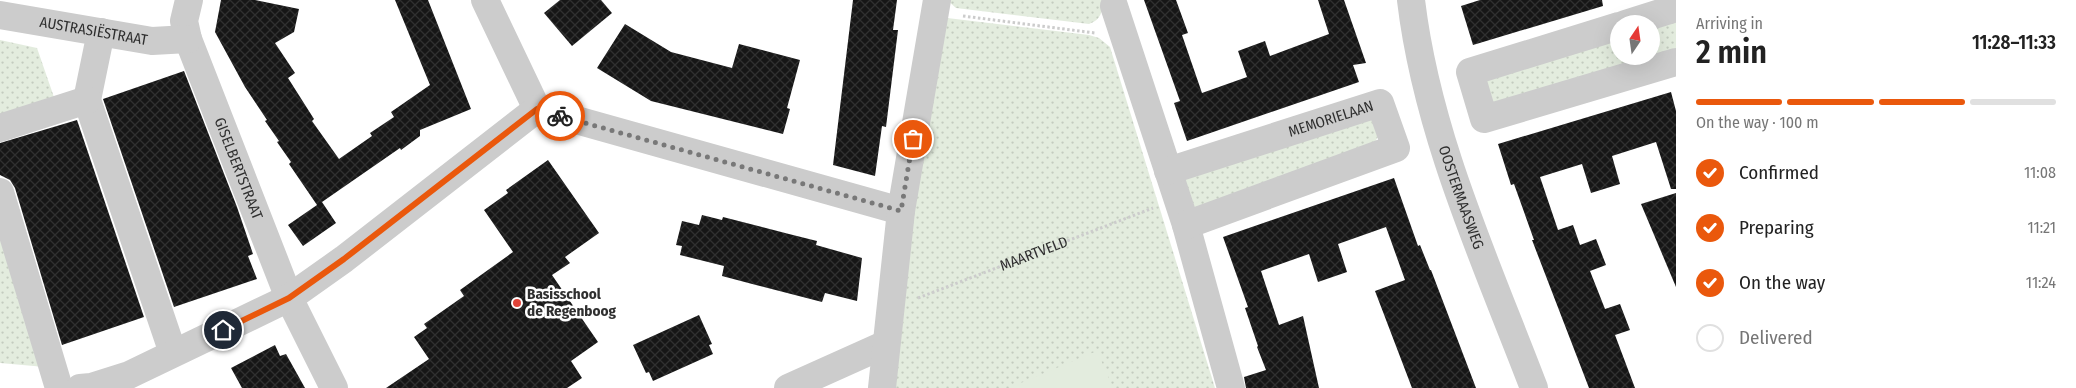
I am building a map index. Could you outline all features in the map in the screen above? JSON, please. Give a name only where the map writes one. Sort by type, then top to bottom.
[{"type":"street","name":"GISELBERTSTRAAT","points":[[189,0],[184,21],[188,39],[289,298],[334,388]]},
{"type":"street","points":[[485,0],[537,109],[901,211]]},
{"type":"street","name":"OOSTERMAASWEG","points":[[1411,0],[1415,33],[1425,81],[1439,128],[1464,206],[1534,388]]},
{"type":"street","points":[[882,388],[901,211],[936,6]]},
{"type":"street","points":[[1114,6],[1186,225],[1231,388]]},
{"type":"street","points":[[1654,15],[1676,8]]},
{"type":"street","name":"AUSTRASIËSTRAAT","points":[[0,15],[152,41],[188,39]]},
{"type":"street","points":[[1610,29],[1470,72],[1484,119],[1676,62]]},
{"type":"street","points":[[101,32],[87,100],[173,353]]},
{"type":"street","points":[[0,128],[87,100]]},
{"type":"street","name":"MEMORIELAAN","points":[[1168,171],[1380,103],[1388,122],[1396,148],[1186,225]]},
{"type":"street","points":[[80,388],[91,387],[119,378],[150,378],[173,353],[289,298],[344,259],[537,109]]},
{"type":"street","points":[[0,192],[60,388]]},
{"type":"street","points":[[788,388],[886,344]]},
{"type":"path","points":[[936,6],[1124,36]]},
{"type":"path","name":"MAARTVELD","points":[[890,309],[1178,199]]},
{"type":"shaded area","points":[[947,0],[1104,0],[1102,12],[1096,20],[1089,24],[956,8]]},
{"type":"shaded area","points":[[1676,16],[1676,54],[1660,59],[1660,21]]},
{"type":"shaded area","points":[[939,17],[1089,35],[1099,38],[1110,47],[1215,388],[886,388]]},
{"type":"shaded area","points":[[1610,36],[1610,65],[1638,65],[1497,106],[1486,102],[1486,71]]},
{"type":"shaded area","points":[[0,40],[37,48],[56,103],[0,122]]},
{"type":"shaded area","points":[[1371,118],[1378,137],[1370,150],[1193,211],[1180,174]]},
{"type":"shaded area","points":[[0,228],[45,367],[0,363]]},
{"type":"shaded area","points":[[1097,351],[1113,388],[1009,388]]},
{"type":"building","points":[[221,0],[255,0],[299,9],[294,32],[275,43],[295,73],[288,78],[314,119],[312,121],[339,159],[372,136],[370,133],[394,117],[391,112],[430,85],[395,0],[428,0],[471,109],[420,130],[420,136],[401,150],[400,148],[322,202],[336,223],[303,246],[288,225],[317,205],[289,164],[291,162],[277,142],[279,141],[245,87],[215,32]]},
{"type":"building","points":[[560,0],[601,0],[612,13],[572,46],[544,13]]},
{"type":"building","points":[[853,0],[897,0],[893,30],[898,30],[886,127],[882,126],[875,176],[833,165]]},
{"type":"building","points":[[1144,0],[1176,0],[1188,33],[1182,35],[1202,93],[1247,77],[1238,51],[1265,41],[1270,56],[1329,34],[1318,0],[1344,0],[1366,63],[1353,65],[1359,82],[1187,141],[1174,103],[1180,101]]},
{"type":"building","points":[[1480,0],[1602,0],[1603,6],[1473,45],[1461,6]]},
{"type":"building","points":[[625,24],[671,52],[732,68],[739,44],[800,60],[787,108],[790,109],[783,134],[651,101],[597,68]]},
{"type":"building","points":[[184,71],[237,207],[253,254],[248,256],[257,279],[174,307],[103,99]]},
{"type":"building","points":[[1671,92],[1676,111],[1676,189],[1671,189],[1656,142],[1612,156],[1620,184],[1591,193],[1582,164],[1540,177],[1558,230],[1573,225],[1580,245],[1596,239],[1606,265],[1590,271],[1605,309],[1620,304],[1630,330],[1615,335],[1635,388],[1589,388],[1532,240],[1534,240],[1514,184],[1511,185],[1498,144]]},
{"type":"building","points":[[77,120],[144,317],[62,345],[15,188],[10,180],[0,175],[0,143]]},
{"type":"building","points":[[548,160],[599,233],[565,257],[570,263],[552,275],[598,342],[571,361],[582,378],[567,388],[386,388],[429,359],[414,337],[427,328],[424,324],[464,296],[460,290],[513,252],[484,210],[508,193],[506,190]]},
{"type":"building","points":[[1394,178],[1418,246],[1420,245],[1431,270],[1476,388],[1412,388],[1375,291],[1405,280],[1386,227],[1338,244],[1347,272],[1318,282],[1309,254],[1261,271],[1279,325],[1303,316],[1319,388],[1246,388],[1244,377],[1266,370],[1245,308],[1248,307],[1223,237]]},
{"type":"building","points":[[1676,193],[1676,287],[1641,204]]},
{"type":"building","points":[[702,215],[722,220],[723,217],[817,241],[816,245],[862,258],[857,301],[825,293],[822,302],[756,285],[722,276],[724,266],[680,255],[682,246],[676,245],[682,221],[699,225]]},
{"type":"building","points":[[699,315],[712,344],[709,345],[713,354],[653,381],[649,372],[646,373],[633,345]]},
{"type":"building","points":[[275,345],[280,356],[286,354],[305,388],[242,388],[231,368]]},
{"type":"way so far","points":[[560,116],[901,211],[913,139]]},
{"type":"place","name":"Basisschool de Regenboog","points":[[517,303]]},
{"type":"route","points":[[223,330],[289,298],[344,259],[537,109],[560,116]]}]
